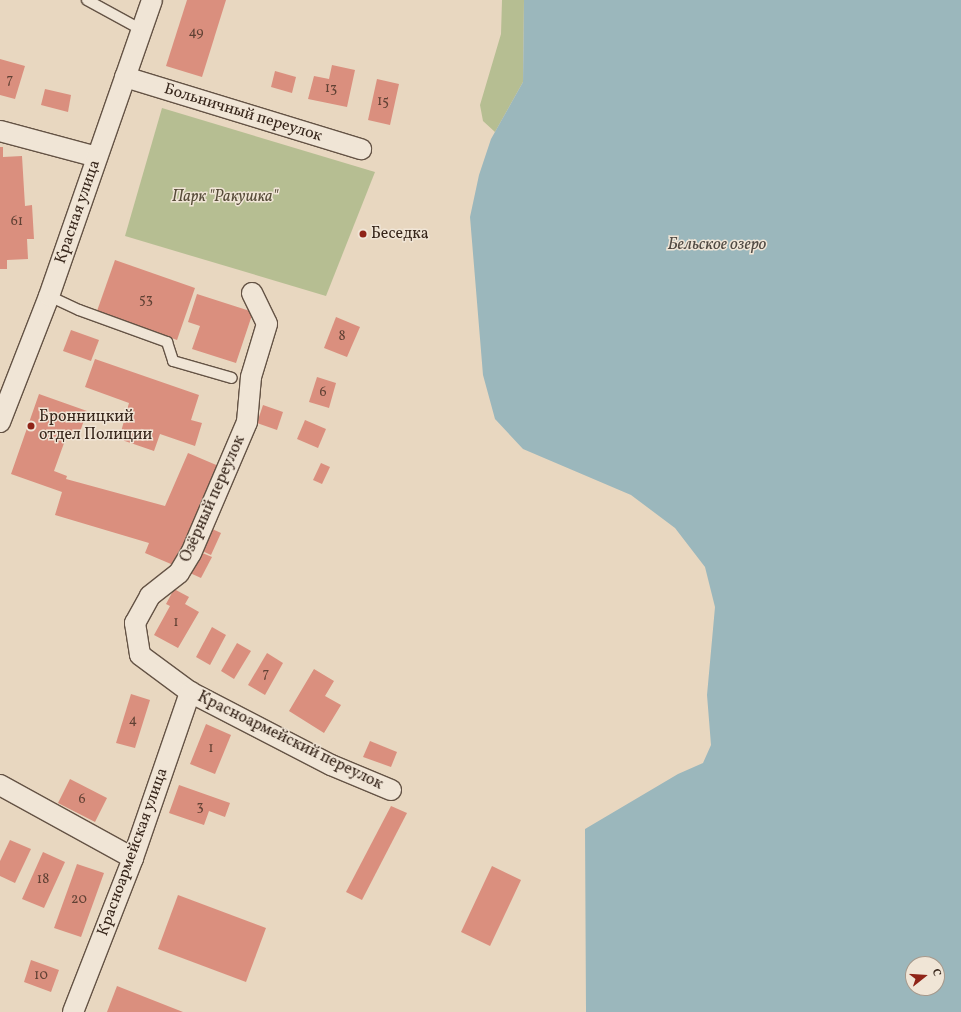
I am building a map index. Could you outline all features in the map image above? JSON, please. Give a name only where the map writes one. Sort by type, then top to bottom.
[{"type":"street","name":"Красная улица","points":[[0,422],[50,296],[152,0]]},
{"type":"street","name":"Больничный переулок","points":[[125,77],[360,149]]},
{"type":"street","points":[[0,131],[97,157]]},
{"type":"street","name":"Озёрный переулок","points":[[190,692],[140,655],[135,623],[150,596],[179,573],[191,553],[247,422],[251,377],[268,324],[252,293]]},
{"type":"street","name":"Красноармейский переулок","points":[[190,692],[332,765],[391,790]]},
{"type":"street","name":"Красноармейская улица","points":[[73,1012],[133,858],[190,692]]},
{"type":"street","points":[[0,785],[133,858]]},
{"type":"lane","points":[[87,0],[142,30]]},
{"type":"lane","points":[[50,296],[79,310],[167,342],[172,361],[232,378]]},
{"type":"green space","points":[[502,0],[524,0],[523,82],[495,132],[483,121],[480,105],[501,34]]},
{"type":"green space","name":"Парк \"Ракушка\"","points":[[162,108],[375,172],[326,296],[125,236]]},
{"type":"water","name":"Бельское озеро","points":[[524,0],[961,0],[961,1012],[586,1012],[585,829],[678,774],[703,763],[711,745],[707,695],[715,607],[705,567],[675,528],[631,495],[523,449],[495,419],[483,375],[470,217],[479,175],[491,139],[523,82]]},
{"type":"building","points":[[187,0],[226,0],[202,77],[166,66]]},
{"type":"building","points":[[0,59],[25,66],[15,99],[0,95]]},
{"type":"building","points":[[332,65],[355,70],[347,107],[308,99],[314,76],[329,79]]},
{"type":"building","points":[[275,71],[296,77],[292,93],[271,87]]},
{"type":"building","points":[[377,79],[399,84],[390,125],[368,120]]},
{"type":"building","points":[[45,89],[71,95],[68,112],[41,105]]},
{"type":"building","points":[[0,147],[3,147],[3,157],[22,156],[25,206],[32,205],[34,239],[27,239],[28,259],[7,260],[7,269],[0,269]]},
{"type":"building","points":[[115,260],[195,288],[177,340],[97,311]]},
{"type":"building","points":[[197,294],[253,312],[236,363],[192,349],[200,326],[188,322]]},
{"type":"building","points":[[336,317],[360,327],[347,357],[324,348]]},
{"type":"building","points":[[71,330],[99,340],[91,361],[63,351]]},
{"type":"building","points":[[95,359],[199,395],[191,420],[202,423],[195,446],[160,434],[154,451],[119,439],[129,403],[85,387]]},
{"type":"building","points":[[317,377],[336,383],[329,408],[309,402]]},
{"type":"building","points":[[39,394],[87,411],[79,435],[68,432],[54,471],[67,476],[66,479],[165,506],[188,453],[221,467],[178,567],[145,553],[149,543],[55,515],[62,492],[11,474]]},
{"type":"building","points":[[263,405],[283,412],[277,430],[257,423]]},
{"type":"building","points":[[305,420],[326,429],[318,448],[297,439]]},
{"type":"building","points":[[321,463],[330,467],[322,484],[313,480]]},
{"type":"building","points":[[210,528],[221,533],[211,555],[200,550]]},
{"type":"building","points":[[200,552],[212,557],[201,578],[190,573]]},
{"type":"building","points":[[174,589],[189,597],[185,604],[199,612],[178,648],[154,635],[170,606],[166,604]]},
{"type":"building","points":[[212,627],[226,635],[210,665],[196,657]]},
{"type":"building","points":[[237,643],[251,651],[234,679],[221,671]]},
{"type":"building","points":[[267,653],[283,663],[265,695],[248,685]]},
{"type":"building","points":[[314,669],[334,681],[325,696],[341,705],[324,733],[289,711]]},
{"type":"building","points":[[131,694],[150,700],[135,748],[116,743]]},
{"type":"building","points":[[206,724],[231,735],[215,774],[190,764]]},
{"type":"building","points":[[370,741],[397,752],[391,767],[363,757]]},
{"type":"building","points":[[70,779],[107,798],[95,822],[58,803]]},
{"type":"building","points":[[179,785],[230,803],[225,817],[209,811],[204,825],[169,813]]},
{"type":"building","points":[[391,806],[407,813],[362,900],[346,892]]},
{"type":"building","points":[[10,840],[31,849],[15,883],[0,876],[0,861]]},
{"type":"building","points":[[43,852],[65,862],[44,908],[22,899]]},
{"type":"building","points":[[77,864],[104,873],[81,937],[54,928]]},
{"type":"building","points":[[492,866],[521,880],[490,946],[461,932]]},
{"type":"building","points":[[178,895],[266,928],[246,982],[158,949]]},
{"type":"building","points":[[31,960],[59,970],[51,992],[24,982]]},
{"type":"building","points":[[117,986],[183,1012],[107,1012]]},
{"type":"place","name":"Беседка","points":[[363,234]]},
{"type":"place","name":"Бронницкий отдел Полиции","points":[[31,426]]}]
